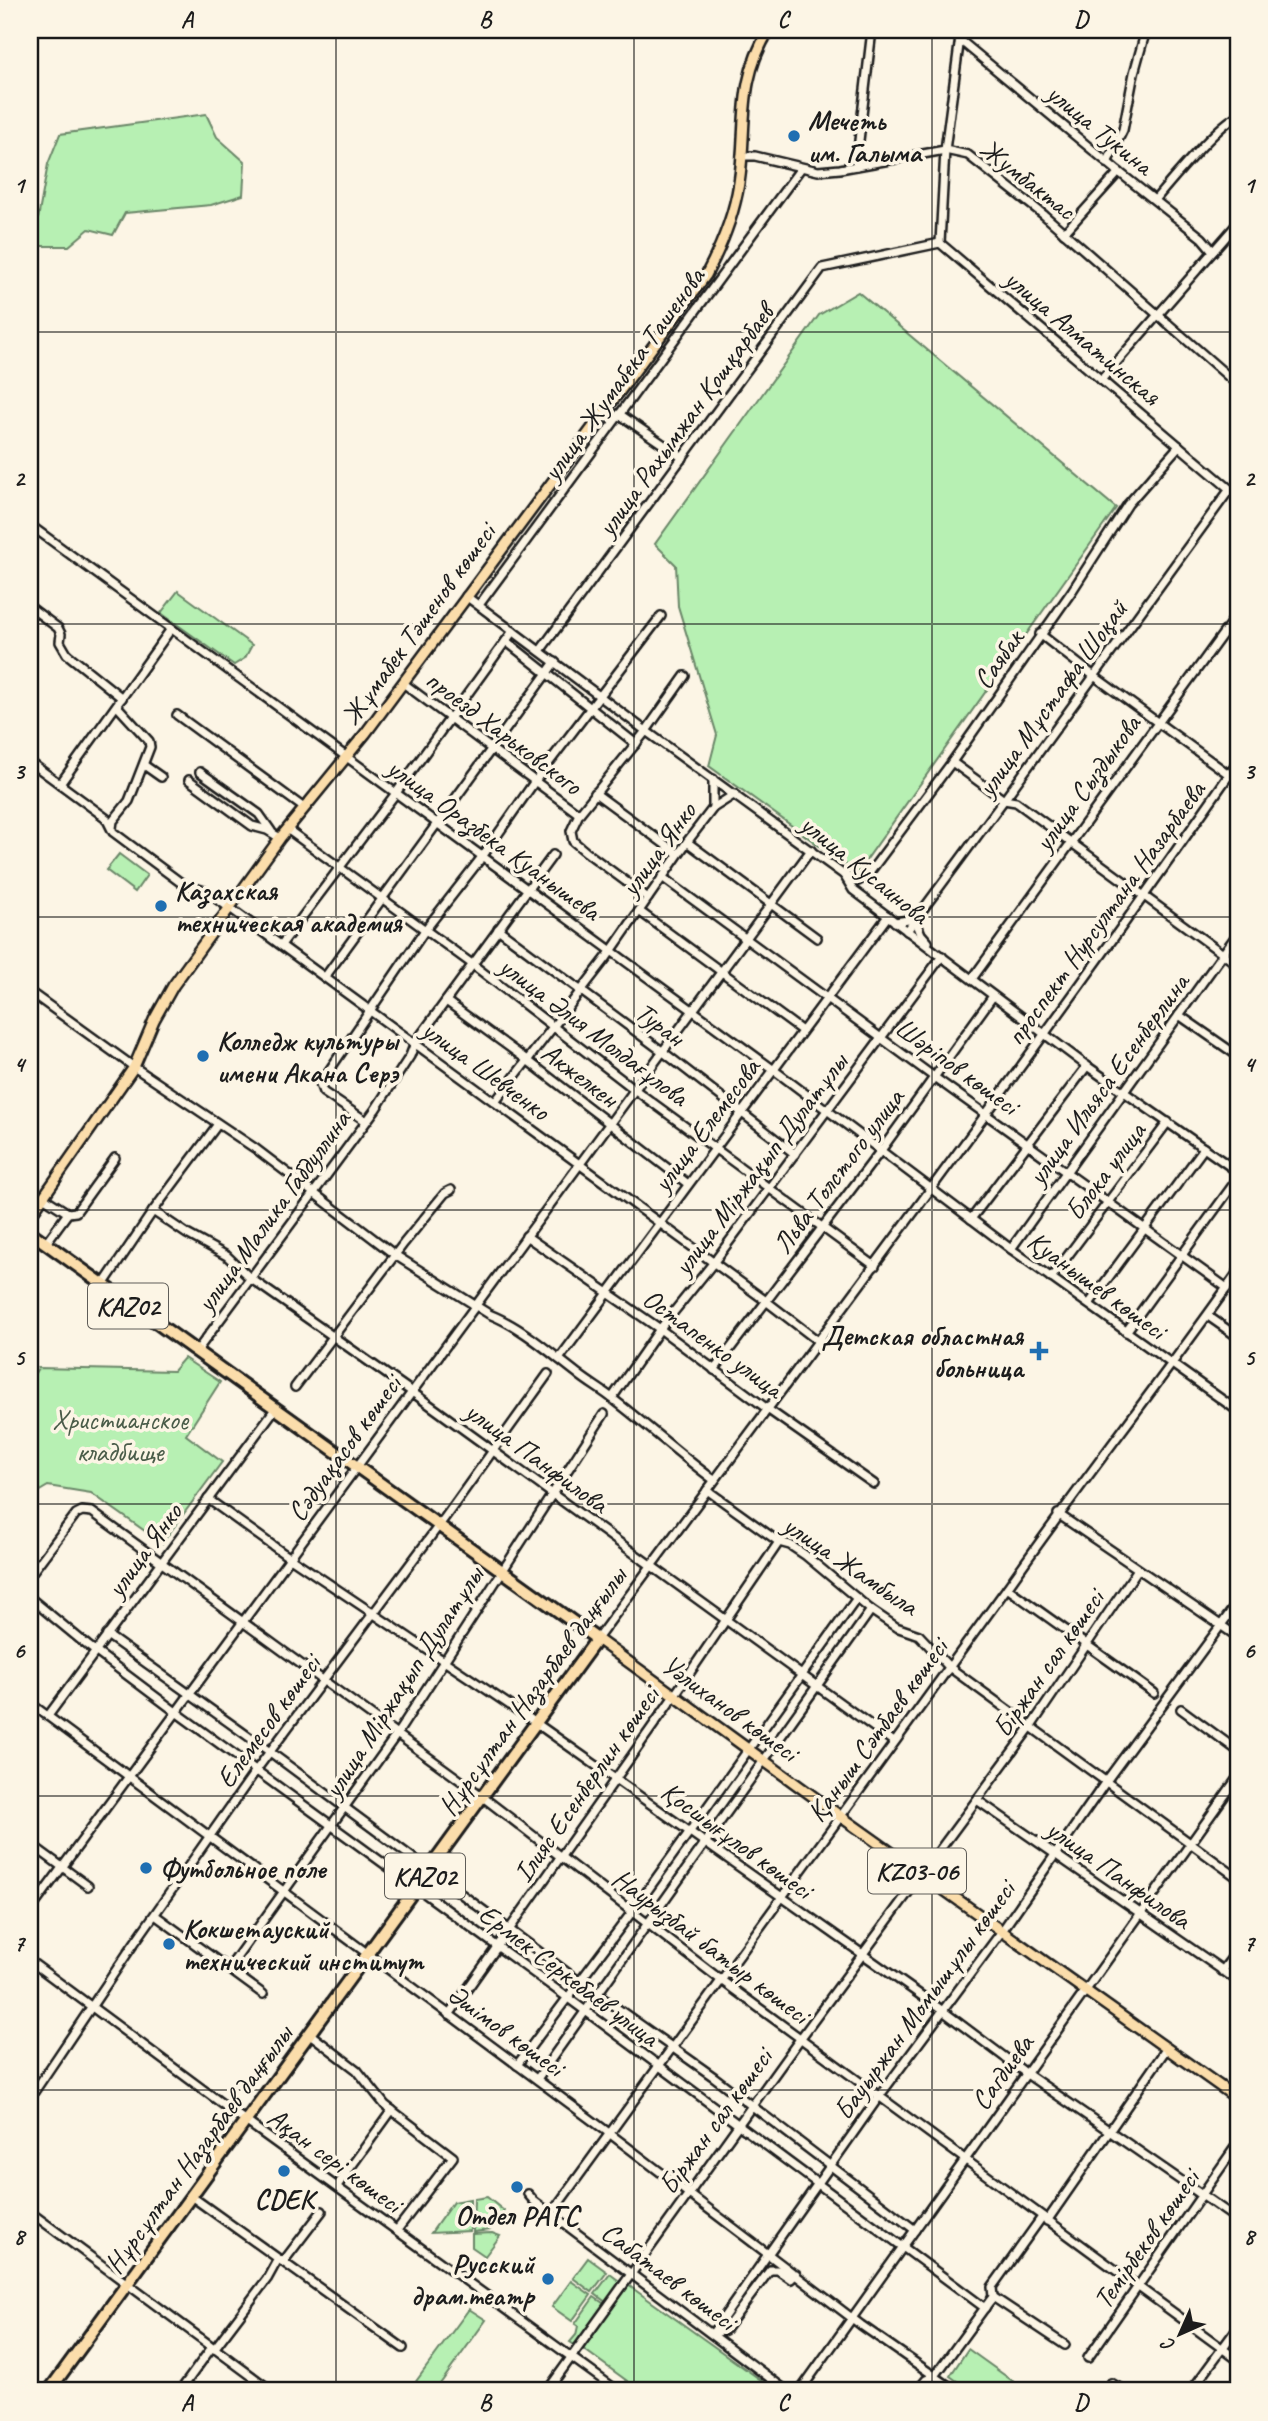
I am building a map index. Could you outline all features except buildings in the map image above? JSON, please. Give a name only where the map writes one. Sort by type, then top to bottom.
[{"type":"highway","name":"KАZ02","points":[[30,1233],[196,1352]]},
{"type":"highway","name":"KАZ02","points":[[30,1233],[228,1376]]},
{"type":"highway","name":"Уәлиханов көшесі","points":[[196,1352],[597,1639]]},
{"type":"highway","name":"Нұрсұлтан Назарбаев даңғылы","points":[[66,2369],[597,1639]]},
{"type":"highway","points":[[44,2391],[66,2369]]},
{"type":"highway","points":[[52,2391],[66,2369]]},
{"type":"main road","name":"Жұмабек Тәшенов көшесі","points":[[30,1216],[134,1067],[154,1020],[173,986],[281,838],[403,683],[706,275],[716,256],[739,185],[745,94],[757,54],[769,30]]},
{"type":"main road","name":"Уәлиханов көшесі","points":[[597,1639],[748,1750],[1238,2099]]},
{"type":"street","points":[[856,166],[872,30]]},
{"type":"street","points":[[940,243],[945,150],[961,30]]},
{"type":"street","points":[[1107,163],[1123,130],[1146,30]]},
{"type":"street","name":"улица Тукина","points":[[960,40],[1107,163],[1202,238],[1213,251]]},
{"type":"street","points":[[1155,200],[1220,130],[1233,117],[1238,116]]},
{"type":"street","name":"Жумбактас","points":[[741,156],[755,156],[818,171],[945,150],[968,155],[1014,190],[1238,385]]},
{"type":"street","name":"улица Жумабека Ташенова","points":[[479,605],[802,168]]},
{"type":"street","points":[[1064,233],[1119,172]]},
{"type":"street","points":[[1101,380],[1238,223]]},
{"type":"street","name":"улица Рахымжан Қошқарбаев","points":[[540,651],[822,268],[891,256],[940,243]]},
{"type":"street","name":"улица Алматинская","points":[[940,243],[1238,496]]},
{"type":"street","points":[[619,414],[683,458]]},
{"type":"street","points":[[600,416],[611,425]]},
{"type":"street","name":"Саябак","points":[[844,875],[858,881],[867,876],[952,762],[1072,591],[1128,505],[1180,446]]},
{"type":"street","name":"улица Мұстафа Шоқай","points":[[907,931],[1230,489]]},
{"type":"street","name":"улица Оразбека Куанышева","points":[[30,525],[774,1070],[932,1190]]},
{"type":"street","name":"улица Кусаинова","points":[[466,596],[844,875],[853,890],[993,996],[1238,1172]]},
{"type":"street","points":[[30,607],[58,628],[61,634],[60,642],[67,654],[122,698]]},
{"type":"street","name":"улица Сыздыкова","points":[[972,979],[1238,613]]},
{"type":"street","points":[[366,1121],[323,1091],[320,1084],[425,930],[661,616]]},
{"type":"street","points":[[61,784],[172,628]]},
{"type":"street","points":[[281,945],[396,793],[513,631]]},
{"type":"street","points":[[1040,634],[1238,781]]},
{"type":"street","points":[[506,641],[636,744]]},
{"type":"street","points":[[325,978],[439,825],[555,662]]},
{"type":"street","points":[[648,898],[573,841],[571,831],[579,814],[646,731],[685,676]]},
{"type":"street","name":"проезд Харьковского","points":[[403,683],[579,814]]},
{"type":"street","points":[[113,832],[113,821],[129,801],[150,744],[117,706]]},
{"type":"street","points":[[177,715],[304,808]]},
{"type":"street","points":[[952,762],[1004,800],[1016,803],[1238,965]]},
{"type":"street","name":"проспект Нурсултана Назарбаева","points":[[932,1190],[1145,898],[1238,762]]},
{"type":"street","name":"улица Шевченко","points":[[31,765],[106,818],[113,832],[184,885],[205,891],[230,908],[818,1341]]},
{"type":"street","points":[[144,765],[161,777]]},
{"type":"street","points":[[200,772],[260,814],[271,832]]},
{"type":"street","points":[[713,779],[713,808]]},
{"type":"street","points":[[188,780],[252,826],[281,838]]},
{"type":"street","points":[[595,793],[678,854]]},
{"type":"street","name":"улица Янко","points":[[495,1102],[611,951],[713,808],[735,794]]},
{"type":"street","name":"улица Әлия Молдағұлова","points":[[288,829],[875,1266]]},
{"type":"street","points":[[687,842],[817,938]]},
{"type":"street","name":"Сәдуақасов көшесі","points":[[30,1911],[811,850]]},
{"type":"street","name":"улица Малика Габдуллина","points":[[196,1352],[366,1121],[410,1056],[415,1044],[553,855]]},
{"type":"street","name":"Шәріпов көшесі","points":[[662,877],[1227,1288]]},
{"type":"street","points":[[639,911],[802,1031]]},
{"type":"street","points":[[891,919],[915,919],[921,934],[934,951]]},
{"type":"street","name":"улица Елемесова","points":[[559,1360],[802,1031],[891,919]]},
{"type":"street","name":"Туран","points":[[498,929],[795,1154]]},
{"type":"street","name":"улица Ильяса Есенберлина","points":[[1011,1249],[1238,933]]},
{"type":"street","name":"улица Міржақып Дулатұлы","points":[[612,1398],[660,1329],[770,1188],[942,956]]},
{"type":"street","points":[[30,992],[134,1067],[256,1149],[395,1255],[475,1305],[509,1322],[612,1398],[714,1479]]},
{"type":"street","name":"Льва Толстого улица","points":[[714,1370],[881,1150],[993,996]]},
{"type":"street","name":"Акжелкен","points":[[446,1001],[688,1184]]},
{"type":"street","points":[[1179,1015],[1238,1056]]},
{"type":"street","points":[[971,1219],[1087,1066]]},
{"type":"street","name":"Блока улица","points":[[1051,1278],[1168,1122]]},
{"type":"street","points":[[103,1285],[153,1211],[218,1124]]},
{"type":"street","points":[[1089,1304],[1204,1148]]},
{"type":"street","points":[[43,1197],[68,1213],[76,1212],[116,1158]]},
{"type":"street","points":[[1126,1332],[1238,1178]]},
{"type":"street","points":[[295,1387],[395,1255],[445,1193],[451,1190]]},
{"type":"street","name":"Қуанышев көшесі","points":[[932,1190],[1238,1411]]},
{"type":"street","name":"Нұрсұлтан Назарбаев даңғылы","points":[[597,1639],[766,1408],[932,1190]]},
{"type":"street","name":"улица Панфилова","points":[[153,1211],[227,1256],[250,1279],[412,1392],[894,1742]]},
{"type":"street","points":[[46,1243],[68,1213]]},
{"type":"street","name":"Остапенко улица","points":[[526,1236],[874,1484]]},
{"type":"street","name":"Қаныш Сәтбаев көшесі","points":[[551,2214],[950,1667],[1058,1514],[1208,1316],[1238,1272]]},
{"type":"street","points":[[1208,1316],[1238,1337]]},
{"type":"street","name":"Елемесов көшесі","points":[[30,2098],[257,1769],[548,1374]]},
{"type":"street","name":"улица Янко","points":[[48,1716],[275,1409]]},
{"type":"street","name":"улица Міржақып Дулатұлы","points":[[229,1968],[397,1734],[604,1414]]},
{"type":"street","name":"улица Жамбыла","points":[[707,1490],[779,1542],[790,1545],[805,1555],[871,1610],[896,1627],[919,1635],[950,1667],[1238,1878]]},
{"type":"street","name":"Қосшығұлов көшесі","points":[[208,1499],[536,1723],[943,2011],[1027,2074],[1238,2220]]},
{"type":"street","name":"Наурызбай батыр көшесі","points":[[30,1575],[73,1518],[79,1512],[92,1512],[482,1796],[878,2098],[1238,2360]]},
{"type":"street","points":[[1058,1514],[1238,1637]]},
{"type":"street","name":"Ілияс Есенберлин көшесі","points":[[449,2015],[616,1780],[779,1542]]},
{"type":"street","name":"Біржан сал көшесі","points":[[547,2391],[800,2039],[1032,1726],[1138,1569]]},
{"type":"street","points":[[1007,1588],[1154,1693]]},
{"type":"street","name":"Ермек Серкебаев улица","points":[[30,1598],[176,1712],[568,1998],[985,2308]]},
{"type":"street","points":[[517,2065],[632,1912],[857,1598]]},
{"type":"street","name":"Бауыржан Момышұлы көшесі","points":[[712,2334],[878,2098],[1002,1931],[1107,1780],[1238,1602]]},
{"type":"street","points":[[537,2080],[584,2010],[706,1844],[871,1610]]},
{"type":"street","name":"Ермек Серкебаев улица","points":[[107,1635],[714,2077],[915,2230]]},
{"type":"street","name":"Әшімов көшесі","points":[[30,1703],[609,2133],[852,2318],[956,2391]]},
{"type":"street","points":[[1181,1709],[1238,1751]]},
{"type":"street","name":"Сагдиева","points":[[800,2391],[1238,1777]]},
{"type":"street","name":"улица Панфилова","points":[[977,1800],[1238,1981]]},
{"type":"street","points":[[36,1847],[88,1886]]},
{"type":"street","points":[[155,1915],[263,1994]]},
{"type":"street","points":[[1222,1971],[1238,1950]]},
{"type":"street","name":"Ақан сері көшесі","points":[[30,1961],[618,2391]]},
{"type":"street","points":[[310,2034],[357,2070],[392,2110],[453,2157],[397,2230]]},
{"type":"street","points":[[917,2391],[935,2375],[985,2308],[993,2297],[992,2287],[1167,2048]]},
{"type":"street","points":[[337,2186],[392,2110]]},
{"type":"street","name":"Темірбеков көшесі","points":[[1088,2358],[1238,2143]]},
{"type":"street","name":"Сабатаев көшесі","points":[[528,2194],[787,2391]]},
{"type":"street","points":[[191,2196],[402,2348]]},
{"type":"street","points":[[180,2391],[322,2211]]},
{"type":"street","points":[[30,2212],[272,2391]]},
{"type":"street","points":[[712,2334],[725,2330],[770,2270],[778,2270],[791,2279],[796,2274]]},
{"type":"street","points":[[993,2297],[1065,2345]]},
{"type":"street","points":[[1191,2391],[1238,2327]]},
{"type":"street","points":[[1111,2383],[1125,2391]]},
{"type":"green space","points":[[206,114],[217,137],[245,162],[243,195],[211,205],[125,213],[113,235],[89,229],[69,246],[33,246],[48,164],[60,134]]},
{"type":"green space","points":[[858,292],[1116,508],[857,873],[709,766],[717,735],[678,606],[676,565],[655,544],[819,315]]},
{"type":"green space","points":[[178,591],[252,645],[245,658],[234,665],[161,613]]},
{"type":"green space","points":[[119,854],[147,875],[135,892],[106,870]]},
{"type":"green space","name":"Христианское кладбище","points":[[184,1358],[220,1382],[186,1435],[222,1462],[162,1543],[91,1493],[48,1486],[30,1495],[30,1381],[38,1368],[173,1371]]},
{"type":"green space","points":[[487,2197],[504,2211],[490,2230],[473,2232],[474,2199]]},
{"type":"green space","points":[[470,2199],[470,2231],[431,2233],[453,2202]]},
{"type":"green space","points":[[492,2233],[500,2236],[485,2256],[472,2247],[472,2234]]},
{"type":"green space","points":[[588,2258],[607,2272],[592,2292],[573,2278]]},
{"type":"green space","points":[[610,2274],[622,2283],[607,2303],[595,2294]]},
{"type":"green space","points":[[571,2281],[591,2295],[572,2321],[552,2307]]},
{"type":"green space","points":[[628,2285],[765,2383],[759,2391],[641,2391],[582,2348]]},
{"type":"green space","points":[[594,2297],[606,2305],[576,2346],[570,2342],[576,2335],[578,2326],[575,2324]]},
{"type":"green space","points":[[469,2309],[486,2320],[435,2391],[409,2391]]},
{"type":"green space","points":[[968,2349],[1014,2382],[1008,2391],[971,2391],[950,2376]]},
{"type":"place","name":"Мечеть им. Галыма","points":[[794,136]]},
{"type":"place","name":"Казахская техническая академия","points":[[161,906]]},
{"type":"place","name":"Колледж культуры имени Акана Серэ","points":[[203,1056]]},
{"type":"place","name":"Детская областная больница","points":[[1039,1351]]},
{"type":"place","name":"Футбольное поле","points":[[146,1868]]},
{"type":"place","name":"Кокшетауский технический институт","points":[[169,1944]]},
{"type":"place","name":"CDEK","points":[[284,2171]]},
{"type":"place","name":"Отдел РАГС","points":[[517,2187]]},
{"type":"place","name":"Русский драм.театр","points":[[548,2279]]}]
